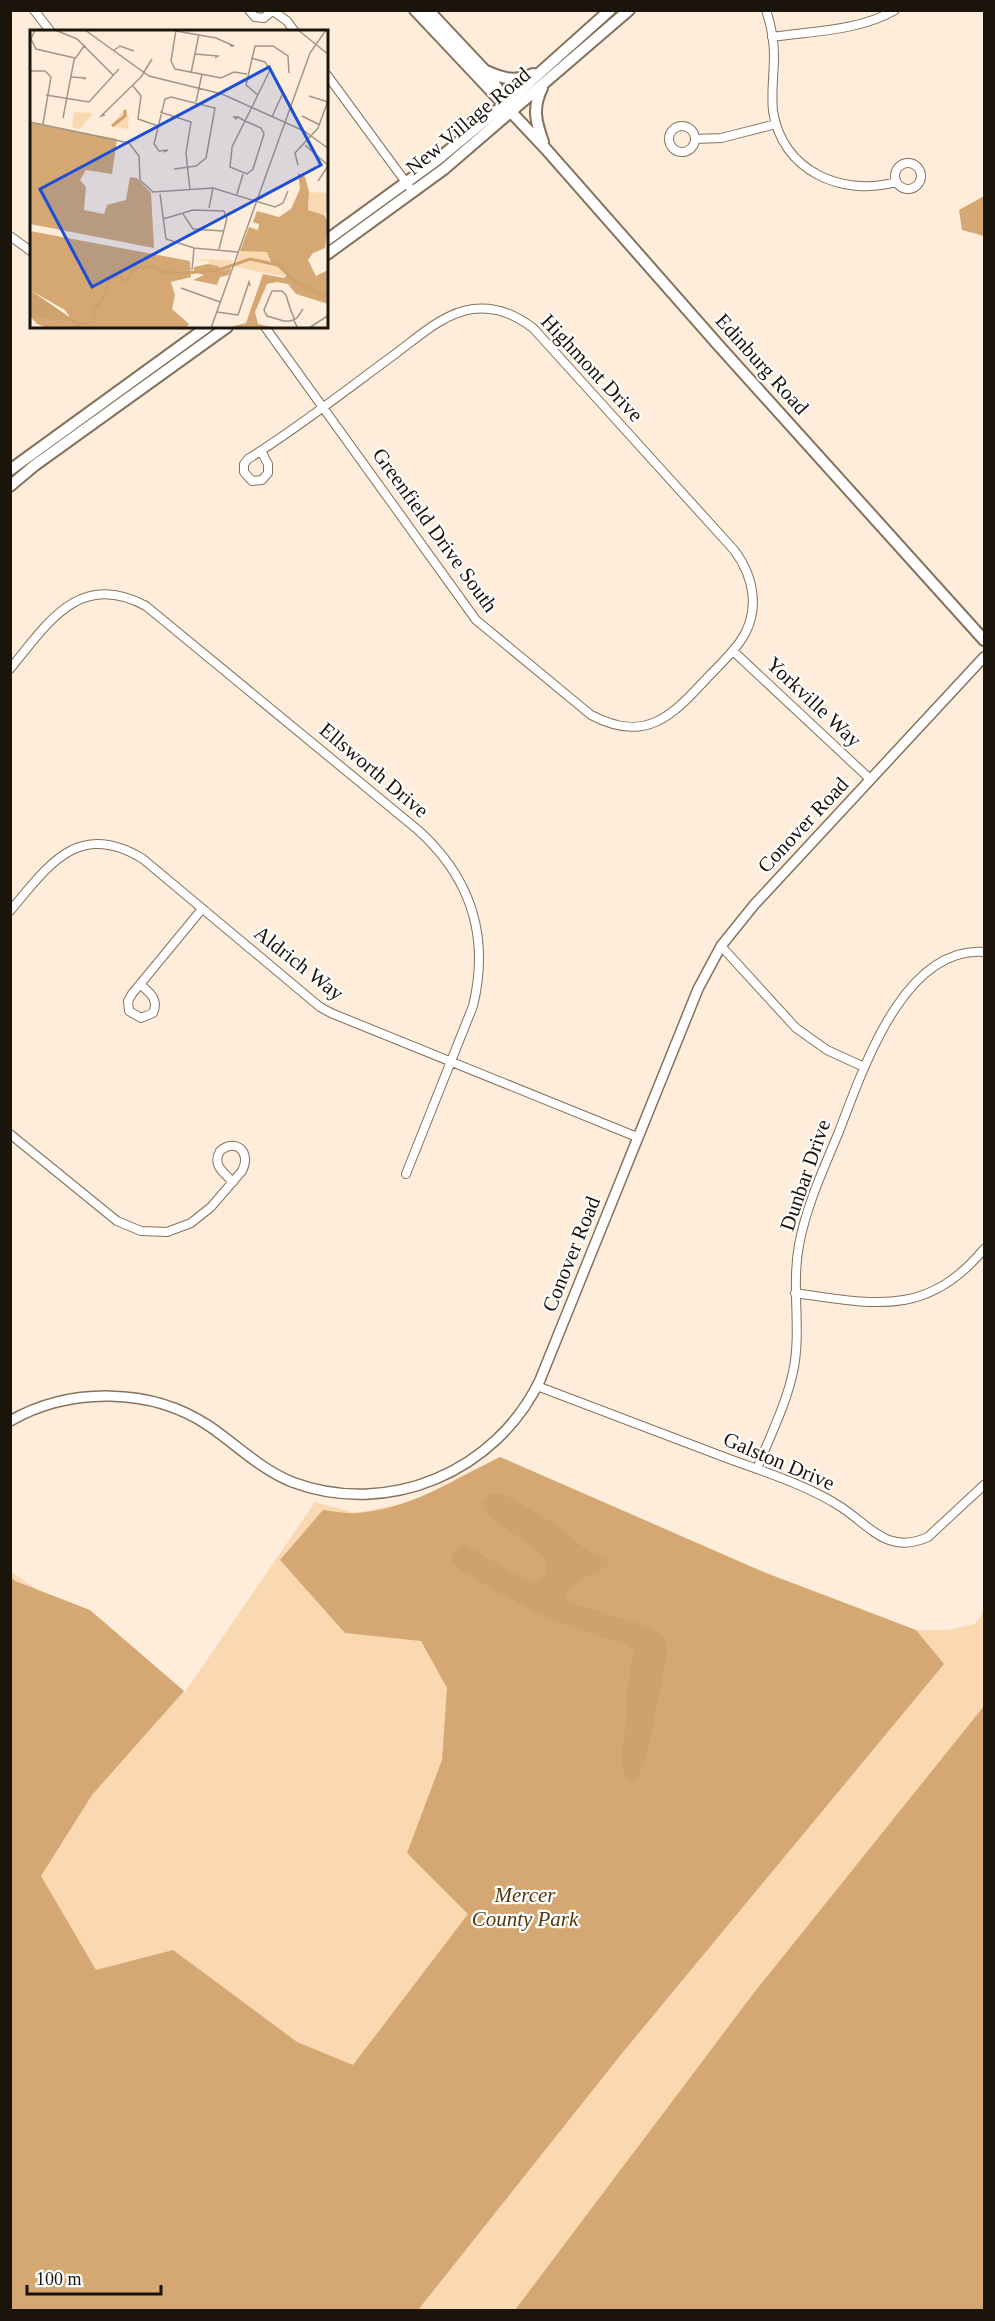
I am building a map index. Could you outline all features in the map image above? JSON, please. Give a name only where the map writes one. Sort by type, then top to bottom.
[{"type":"main road","name":"Edinburg Road","points":[[415,10],[509,108],[984,640]]},
{"type":"main road","name":"Edinburg Road","points":[[428,10],[484,70],[509,108]]},
{"type":"main road","name":"New Village Road","points":[[509,108],[542,71],[610,10]]},
{"type":"main road","name":"New Village Road","points":[[328,253],[509,108],[548,81],[629,10]]},
{"type":"main road","points":[[484,70],[516,80],[542,71]]},
{"type":"main road","points":[[545,148],[535,108],[536,100],[548,81]]},
{"type":"main road","name":"New Village Road","points":[[328,239],[410,187]]},
{"type":"main road","points":[[10,470],[206,328]]},
{"type":"main road","points":[[10,486],[35,465],[226,328]]},
{"type":"street","points":[[34,10],[49,30]]},
{"type":"street","points":[[249,10],[259,18],[267,17],[273,11],[287,21],[294,30]]},
{"type":"street","points":[[766,10],[774,54],[772,100],[776,124],[789,149],[810,170],[822,177],[852,187],[877,186],[896,182]]},
{"type":"street","points":[[772,37],[857,25],[895,10]]},
{"type":"street","points":[[328,76],[410,187]]},
{"type":"street","points":[[695,140],[721,138],[776,124]]},
{"type":"street","points":[[10,236],[30,251]]},
{"type":"street","name":"Highmont Drive","points":[[261,451],[446,318],[473,309],[497,310],[511,314],[533,328],[734,550],[747,571],[753,595]]},
{"type":"street","name":"Greenfield Drive South","points":[[266,328],[476,620],[591,715],[610,723],[628,727],[640,726],[660,720],[684,704],[733,651],[746,632],[753,595]]},
{"type":"street","name":"Ellsworth Drive","points":[[10,669],[51,620],[71,603],[94,595],[108,594],[134,599],[152,611],[418,830],[446,858],[458,875],[472,909],[477,929],[480,969],[473,1006],[406,1173]]},
{"type":"street","name":"Yorkville Way","points":[[733,651],[870,779]]},
{"type":"street","name":"Conover Road","points":[[10,1422],[36,1408],[71,1400],[115,1396],[153,1401],[172,1407],[207,1424],[256,1462],[290,1481],[331,1492],[373,1495],[416,1487],[469,1463],[498,1439],[515,1421],[537,1386],[698,989],[721,946],[754,905],[984,657]]},
{"type":"street","name":"Aldrich Way","points":[[10,911],[48,865],[68,851],[92,845],[112,846],[131,852],[320,1007],[637,1137]]},
{"type":"street","points":[[140,984],[202,909]]},
{"type":"street","points":[[721,946],[796,1028],[827,1050],[864,1067]]},
{"type":"street","name":"Dunbar Drive","points":[[757,1469],[793,1371],[797,1332],[796,1269],[804,1222],[864,1067],[891,1014],[919,980],[951,958],[969,952],[984,952]]},
{"type":"street","points":[[10,1134],[117,1221],[141,1231],[166,1232],[191,1223],[211,1207],[233,1182],[246,1164],[246,1157],[239,1147],[230,1146],[220,1151],[217,1163],[219,1169],[233,1182]]},
{"type":"street","points":[[795,1293],[871,1303],[903,1301],[948,1284],[972,1264],[984,1249]]},
{"type":"street","name":"Galston Drive","points":[[537,1386],[806,1488],[830,1500],[880,1537],[898,1543],[909,1544],[928,1537],[984,1485]]},
{"type":"green space","points":[[984,196],[984,236],[962,230],[959,210]]},
{"type":"green space","name":"Mercer County Park","points":[[500,1457],[766,1573],[916,1630],[947,1630],[975,1624],[984,1612],[984,2310],[11,2310],[10,1571],[185,1692],[315,1502],[355,1513],[406,1503],[440,1489]]},
{"type":"green space","points":[[500,1457],[766,1573],[916,1630],[944,1664],[623,2052],[418,2310],[11,2310],[10,1577],[90,1610],[184,1691],[92,1795],[41,1876],[96,1970],[173,1950],[297,2042],[353,2065],[468,1914],[407,1853],[442,1760],[447,1688],[421,1641],[345,1633],[280,1560],[323,1510],[355,1513],[394,1506],[430,1492]]},
{"type":"green space","points":[[984,1706],[984,2310],[515,2310],[753,1994]]},
{"type":"shaded area","points":[[489,1493],[503,1494],[552,1522],[588,1551],[607,1557],[609,1563],[602,1570],[582,1578],[566,1594],[568,1602],[647,1626],[663,1635],[668,1647],[650,1741],[639,1777],[631,1781],[625,1778],[621,1757],[627,1717],[627,1692],[634,1651],[628,1646],[542,1616],[461,1571],[451,1560],[454,1551],[464,1544],[519,1577],[537,1583],[546,1573],[547,1560],[536,1549],[489,1517],[482,1503]]}]
